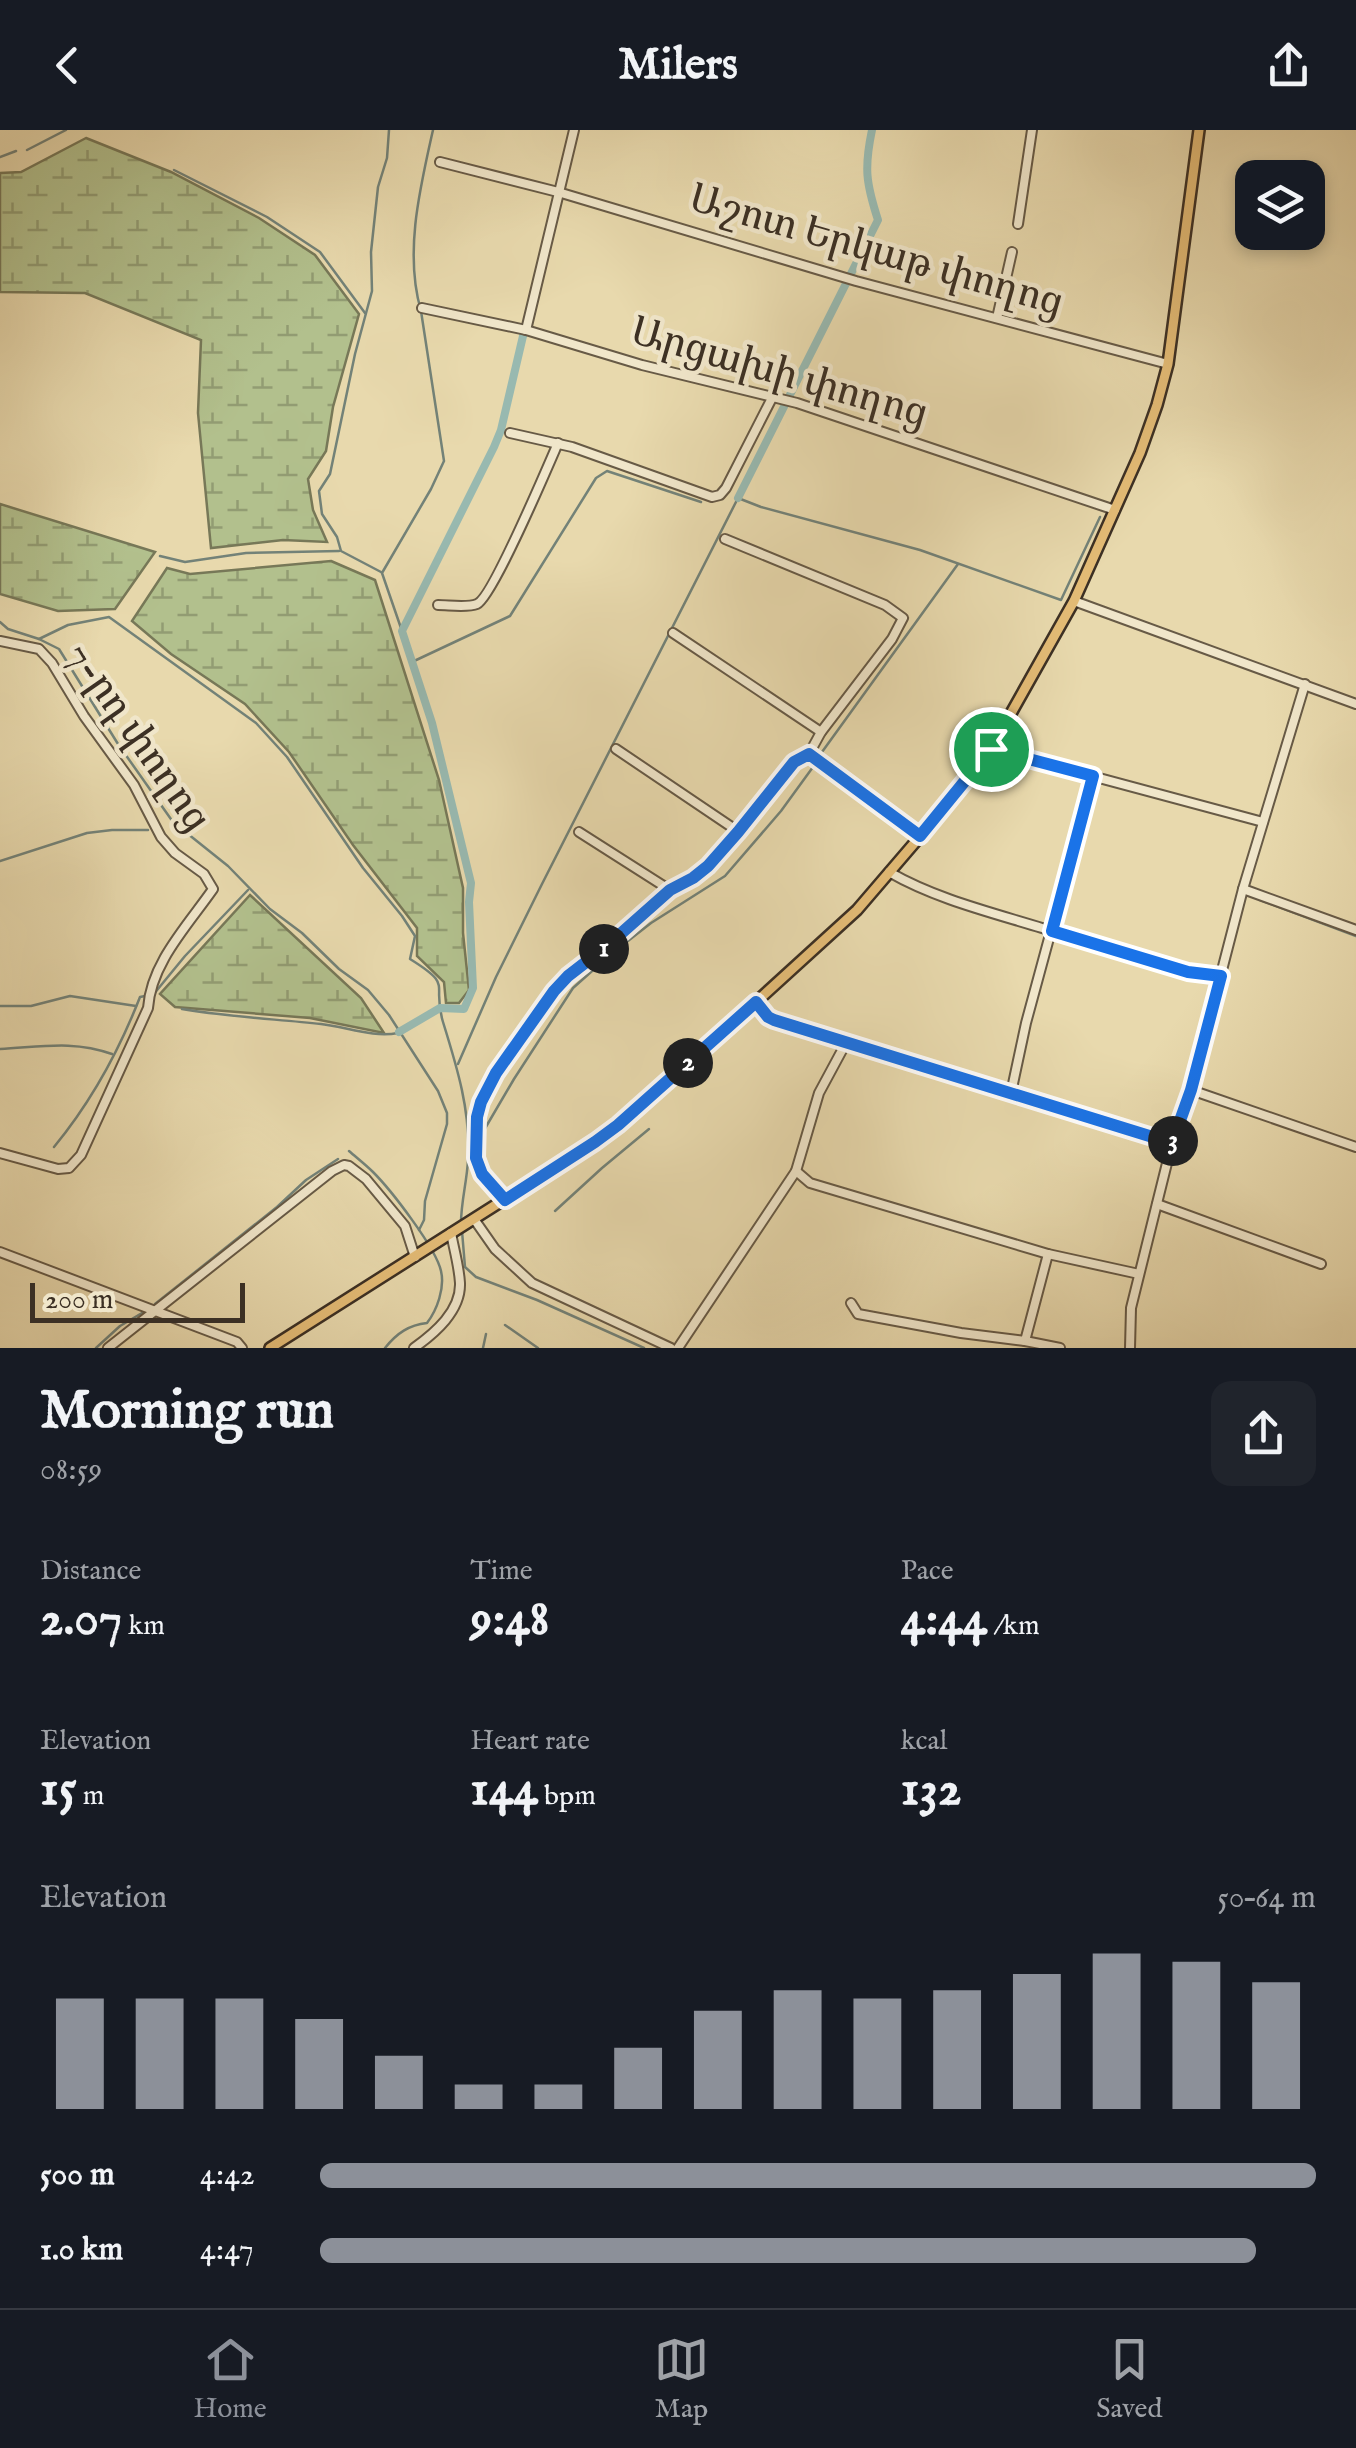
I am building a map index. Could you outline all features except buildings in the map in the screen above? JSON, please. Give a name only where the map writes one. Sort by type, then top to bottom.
[{"type":"main road","points":[[270,1348],[618,1125],[858,910],[991,749],[1074,602],[1140,453],[1160,395],[1168,364],[1200,130]]},
{"type":"street","points":[[526,330],[564,194],[574,130]]},
{"type":"street","points":[[1018,224],[1032,130]]},
{"type":"street","name":"Աշոտ Երկաթ փողոց","points":[[440,162],[564,194],[856,281],[1168,364]]},
{"type":"street","points":[[997,318],[1012,252]]},
{"type":"street","name":"Արցախի փողոց","points":[[422,308],[526,330],[642,366],[796,403],[1114,510]]},
{"type":"street","points":[[510,433],[632,467],[712,497],[726,488],[776,398]]},
{"type":"street","points":[[438,605],[477,604],[483,600],[558,444]]},
{"type":"street","points":[[505,1200],[482,1174],[476,1158],[477,1117],[496,1073],[568,976],[670,890],[693,878],[738,832],[794,762],[809,754],[903,618],[885,605],[725,539]]},
{"type":"street","points":[[1074,602],[1356,704]]},
{"type":"street","points":[[673,633],[821,732]]},
{"type":"street","name":"7-րդ փողոց","points":[[0,641],[39,649],[52,663],[84,716],[134,784],[161,837],[204,874],[213,889],[162,962],[148,996],[148,1008],[82,1155],[69,1168],[58,1170],[0,1153]]},
{"type":"street","points":[[1130,1348],[1129,1325],[1139,1274],[1172,1143],[1191,1090],[1243,889],[1305,684]]},
{"type":"street","points":[[616,749],[738,832]]},
{"type":"street","points":[[991,749],[1263,822]]},
{"type":"street","points":[[809,754],[920,836]]},
{"type":"street","points":[[1011,1093],[1026,1022],[1093,776]]},
{"type":"street","points":[[579,832],[670,890]]},
{"type":"street","points":[[889,872],[912,885],[1052,931],[1188,972],[1221,976]]},
{"type":"street","points":[[1243,889],[1356,930]]},
{"type":"street","points":[[756,1002],[774,1020],[1172,1143]]},
{"type":"street","points":[[474,1219],[495,1249],[532,1282],[674,1348],[796,1171],[819,1093],[848,1041]]},
{"type":"street","points":[[1191,1090],[1356,1147]]},
{"type":"street","points":[[108,1348],[344,1165],[366,1179],[405,1226],[415,1257]]},
{"type":"street","points":[[796,1171],[810,1184],[1048,1254],[1139,1274]]},
{"type":"street","points":[[1157,1204],[1321,1264]]},
{"type":"street","points":[[414,1348],[447,1320],[460,1287],[451,1234]]},
{"type":"street","points":[[0,1252],[237,1342],[242,1348]]},
{"type":"street","points":[[1025,1341],[1048,1254]]},
{"type":"street","points":[[850,1303],[858,1314],[1060,1348]]},
{"type":"green space","points":[[86,138],[171,172],[259,218],[315,255],[359,314],[333,407],[326,451],[308,479],[313,510],[327,542],[283,540],[211,548],[198,413],[201,340],[85,293],[0,292],[0,173],[21,172]]},
{"type":"green space","points":[[0,504],[155,552],[115,609],[58,611],[0,594]]},
{"type":"green space","points":[[331,561],[375,580],[439,780],[463,888],[469,990],[459,1003],[446,1003],[444,982],[417,956],[417,928],[289,752],[245,704],[171,654],[132,621],[167,568],[190,574]]},
{"type":"green space","points":[[250,895],[361,998],[384,1033],[310,1018],[175,1007],[160,994]]},
{"type":"waterway","points":[[27,150],[66,130]]},
{"type":"waterway","points":[[381,572],[341,551],[322,514],[319,491],[330,474],[372,291],[371,252],[389,130]]},
{"type":"waterway","points":[[402,631],[382,573],[444,461],[414,266],[416,220],[433,130]]},
{"type":"waterway","points":[[738,498],[878,220],[868,175],[872,130]]},
{"type":"waterway","points":[[0,157],[16,151]]},
{"type":"waterway","points":[[174,170],[267,217],[320,252],[365,313]]},
{"type":"waterway","points":[[399,1032],[440,1008],[464,1009],[473,988],[471,883],[432,723],[402,631],[501,430],[523,336]]},
{"type":"waterway","points":[[412,662],[510,616],[596,478],[607,471],[701,502]]},
{"type":"waterway","points":[[458,1064],[542,884],[738,498],[920,550],[1061,600],[1100,517]]},
{"type":"waterway","points":[[160,556],[185,562],[246,553],[339,551]]},
{"type":"waterway","points":[[822,752],[958,564]]},
{"type":"waterway","points":[[39,639],[68,625],[109,617],[256,723],[287,757],[363,868],[402,916],[415,936],[410,959],[432,975],[439,986],[440,1009],[462,1090],[468,1142],[461,1223]]},
{"type":"waterway","points":[[0,622],[8,629],[59,649],[118,744],[173,822],[228,866],[339,969],[368,990],[389,1015],[438,1091],[447,1113],[419,1230]]},
{"type":"waterway","points":[[504,1186],[484,1164],[480,1137],[573,988],[651,923],[725,876],[813,767]]},
{"type":"waterway","points":[[0,861],[87,833],[148,830]]},
{"type":"waterway","points":[[153,995],[248,890]]},
{"type":"waterway","points":[[1260,900],[1356,936]]},
{"type":"waterway","points":[[0,1006],[31,1006],[70,996],[136,1006]]},
{"type":"waterway","points":[[54,1147],[92,1094],[140,997],[145,996]]},
{"type":"waterway","points":[[182,1009],[370,1033],[398,1033]]},
{"type":"waterway","points":[[0,1049],[70,1046],[112,1054]]},
{"type":"waterway","points":[[555,1211],[649,1129]]},
{"type":"waterway","points":[[349,1151],[401,1205],[431,1248],[441,1271],[439,1298],[427,1323],[404,1331],[385,1348]]},
{"type":"waterway","points":[[155,1304],[306,1180],[338,1159]]},
{"type":"waterway","points":[[462,1231],[465,1267],[476,1277],[644,1348]]},
{"type":"waterway","points":[[96,1348],[142,1313]]},
{"type":"waterway","points":[[505,1325],[538,1348]]},
{"type":"waterway","points":[[483,1348],[486,1334]]},
{"type":"route","points":[[991,749],[1093,776],[1052,931],[1188,972],[1221,976],[1191,1090],[1172,1143],[774,1020],[756,1002],[618,1125],[505,1200],[482,1174],[476,1158],[475,1136],[481,1102],[496,1073],[554,991],[670,890],[708,866],[794,762],[809,754],[920,836],[991,749]]}]
